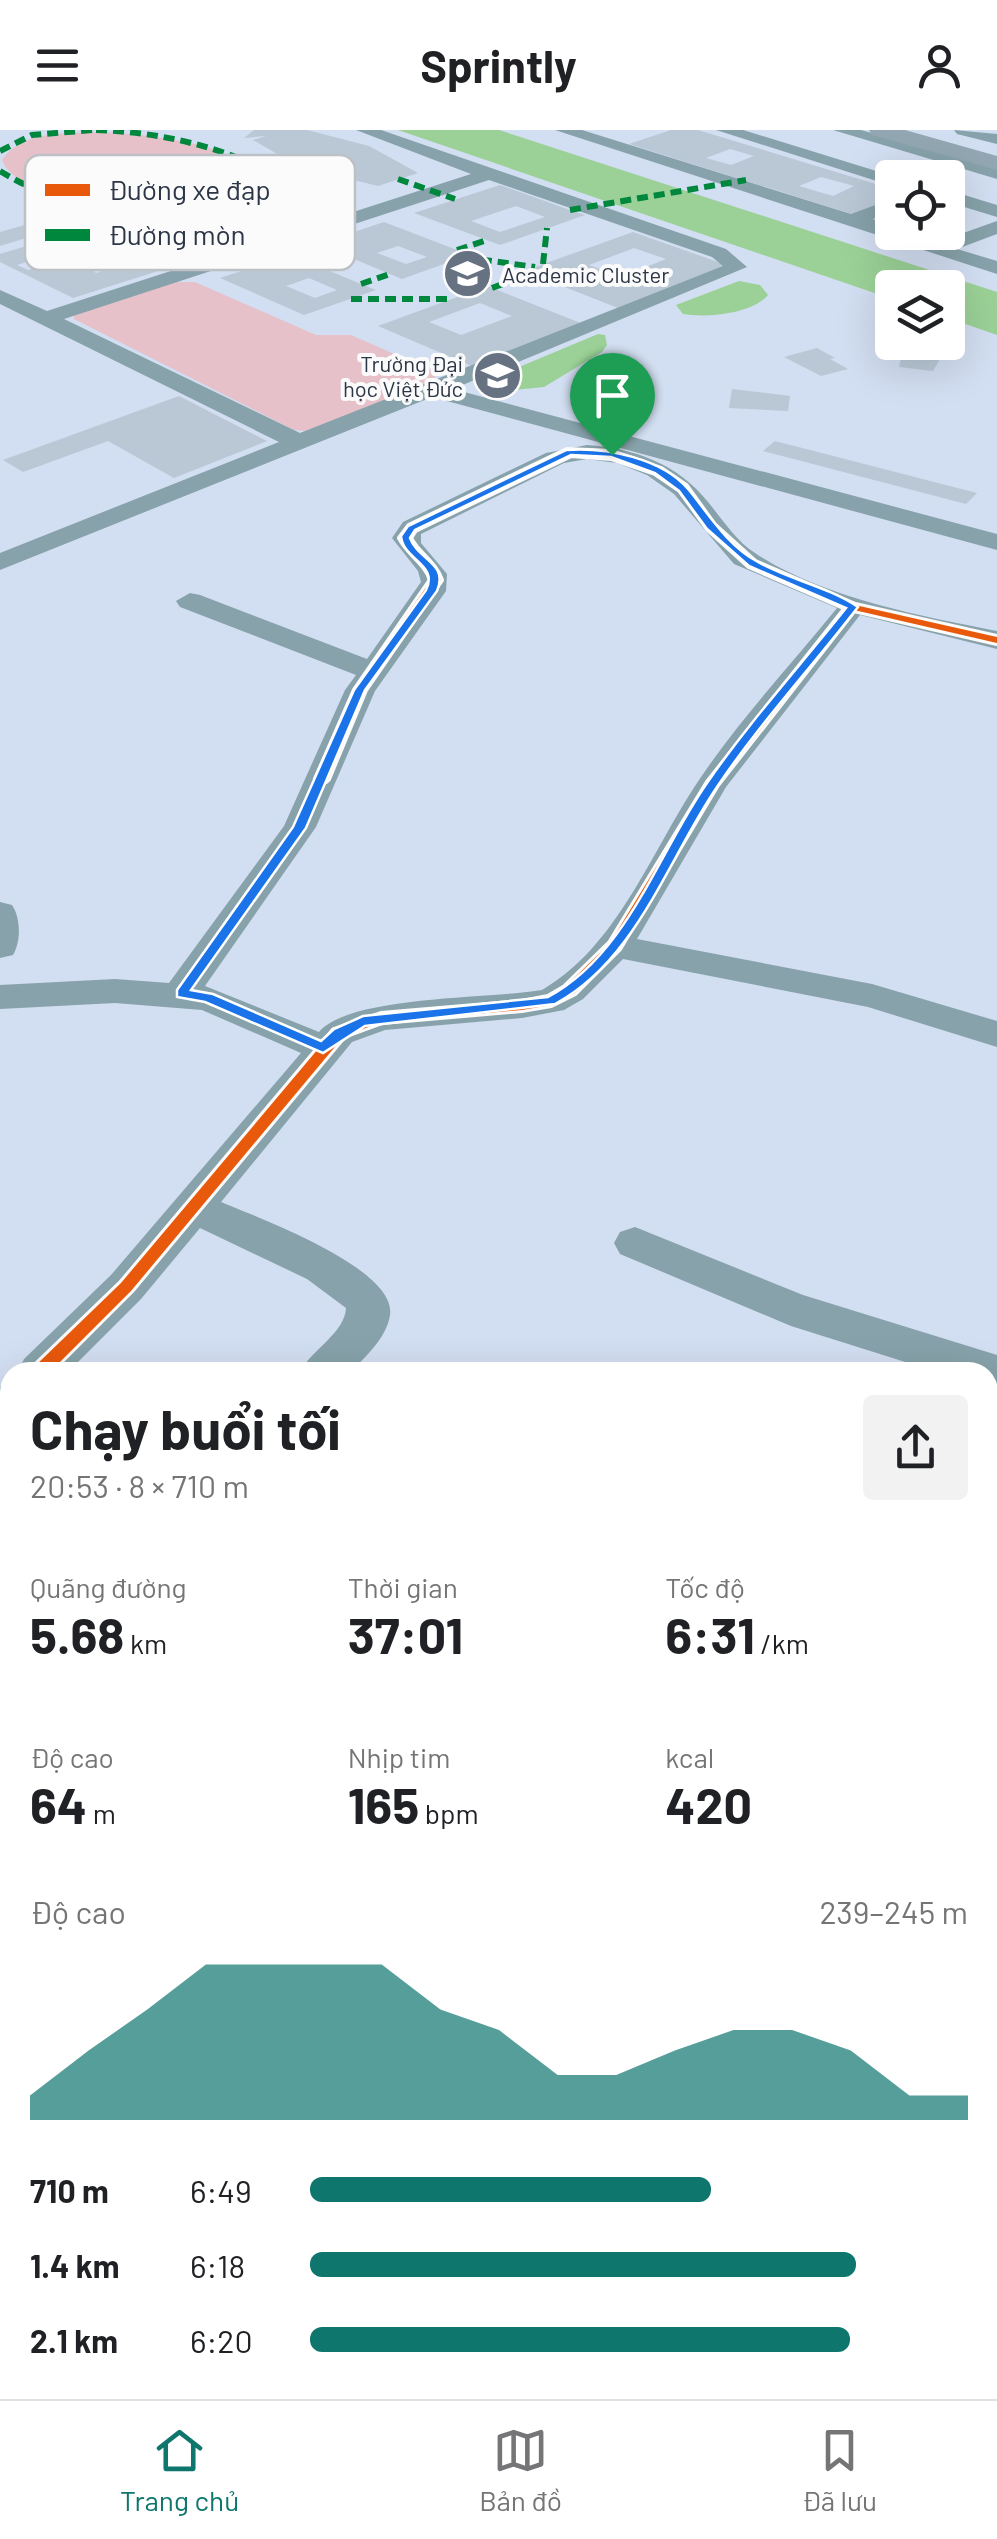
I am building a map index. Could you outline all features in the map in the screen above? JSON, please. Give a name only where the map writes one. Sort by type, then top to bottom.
[{"type":"main road","points":[[880,130],[997,163]]},
{"type":"main road","points":[[918,130],[997,152]]},
{"type":"street","points":[[0,562],[737,267],[719,253],[365,130]]},
{"type":"street","points":[[564,130],[875,226]]},
{"type":"street","points":[[725,130],[875,175]]},
{"type":"street","points":[[842,130],[997,174]]},
{"type":"street","points":[[963,130],[997,139]]},
{"type":"street","points":[[355,218],[489,174]]},
{"type":"street","points":[[965,201],[997,210]]},
{"type":"street","points":[[856,222],[856,218],[875,214]]},
{"type":"street","points":[[965,216],[997,226]]},
{"type":"street","points":[[965,239],[997,226]]},
{"type":"street","points":[[965,241],[997,250]]},
{"type":"street","points":[[958,250],[997,268]]},
{"type":"street","points":[[46,318],[194,270]]},
{"type":"street","points":[[0,296],[297,441]]},
{"type":"street","points":[[428,389],[997,542]]},
{"type":"street","points":[[182,993],[300,828],[371,671],[436,580],[434,570],[409,548],[405,538],[412,528],[570,452],[612,455],[658,471],[682,488],[710,527],[752,564],[852,607],[997,640]]},
{"type":"street","points":[[190,601],[371,671]]},
{"type":"street","points":[[50,1362],[126,1287],[339,1033],[363,1021],[550,1001],[570,990],[615,946],[712,784],[852,607]]},
{"type":"street","points":[[0,913],[0,947]]},
{"type":"street","points":[[615,946],[872,996],[997,1034]]},
{"type":"street","points":[[1,992],[182,993],[208,998],[323,1048]]},
{"type":"street","points":[[192,1207],[355,1286],[368,1302],[370,1315],[330,1362]]},
{"type":"street","points":[[635,1243],[792,1309],[962,1362]]},
{"type":"shaded area","points":[[398,130],[499,130],[929,270],[875,270],[875,293]]},
{"type":"shaded area","points":[[103,132],[167,139],[227,155],[25,155],[25,182],[2,160],[21,143],[62,133]]},
{"type":"shaded area","points":[[739,281],[760,285],[768,295],[751,307],[716,315],[683,314],[676,305]]},
{"type":"shaded area","points":[[169,282],[195,282],[316,335],[351,335],[431,370],[435,377],[430,384],[307,431],[294,430],[74,319],[74,313]]},
{"type":"shaded area","points":[[965,282],[997,292],[997,335],[965,324]]},
{"type":"shaded area","points":[[598,334],[605,335],[607,345],[602,352],[544,387],[514,390],[502,381],[512,370]]},
{"type":"building","points":[[254,130],[307,130],[369,146],[418,173],[378,186],[355,180],[355,155],[279,155],[253,140],[266,136],[244,138]]},
{"type":"building","points":[[671,130],[698,130],[875,184],[875,207],[855,215],[629,144]],"holes":[[[730,149],[754,156],[731,165],[706,158]],[[821,177],[854,186],[833,196],[799,186]]]},
{"type":"building","points":[[500,185],[585,215],[500,245],[414,213]],"holes":[[[516,206],[545,217],[500,232],[471,221]]]},
{"type":"building","points":[[384,222],[469,255],[402,279],[355,259],[355,232]],"holes":[[[398,246],[427,257],[406,264],[377,253]]]},
{"type":"building","points":[[25,225],[25,238],[0,246],[0,232]]},
{"type":"building","points":[[633,232],[732,267],[623,310],[524,271]],"holes":[[[634,248],[666,259],[621,277],[589,265]]]},
{"type":"building","points":[[25,246],[25,262],[17,265],[25,270],[161,270],[73,298],[0,262],[0,254]]},
{"type":"building","points":[[245,270],[327,270],[376,290],[304,315],[220,278]],"holes":[[[309,278],[337,290],[315,298],[286,286]]]},
{"type":"building","points":[[487,286],[583,324],[474,367],[378,326]],"holes":[[[480,303],[512,316],[461,335],[429,322]]]},
{"type":"building","points":[[817,348],[848,369],[821,376],[784,357]]},
{"type":"building","points":[[901,360],[939,360],[933,371],[899,367]]},
{"type":"building","points":[[732,389],[790,396],[788,411],[729,408]]},
{"type":"building","points":[[179,396],[267,441],[174,478],[108,441],[23,472],[3,460]]},
{"type":"building","points":[[775,441],[977,493],[966,504],[763,451]]},
{"type":"marked path","points":[[0,151],[32,135],[93,130]]},
{"type":"marked path","points":[[96,130],[159,135],[231,155]]},
{"type":"marked path","points":[[0,171],[25,187]]},
{"type":"marked path","points":[[398,179],[455,199]]},
{"type":"marked path","points":[[570,210],[746,180]]},
{"type":"marked path","points":[[543,264],[547,228]]},
{"type":"marked path","points":[[457,250],[487,240]]},
{"type":"marked path","points":[[464,257],[535,267]]},
{"type":"marked path","points":[[447,263],[475,290]]},
{"type":"marked path","points":[[361,284],[390,274]]},
{"type":"marked path","points":[[492,288],[529,274]]},
{"type":"marked path","points":[[351,299],[451,299]]},
{"type":"cycle path","points":[[322,779],[360,690],[436,580],[431,568],[405,538],[412,528],[570,452],[612,455],[658,471],[683,488],[711,527],[752,564],[852,607],[997,640]]},
{"type":"cycle path","points":[[50,1362],[126,1287],[339,1033],[381,1018],[551,1001],[570,990],[615,946],[712,784],[852,607]]},
{"type":"place","name":"Academic Cluster","points":[[467,274]]},
{"type":"place","name":"Trường Đại học Việt Đức","points":[[498,376]]},
{"type":"route","points":[[570,452],[612,455],[658,471],[682,488],[710,527],[752,564],[852,607],[712,784],[615,946],[570,990],[550,1001],[363,1021],[339,1033],[323,1048],[208,998],[182,993],[300,828],[360,690],[432,591],[434,570],[409,548],[405,538],[412,528],[570,452]]}]
